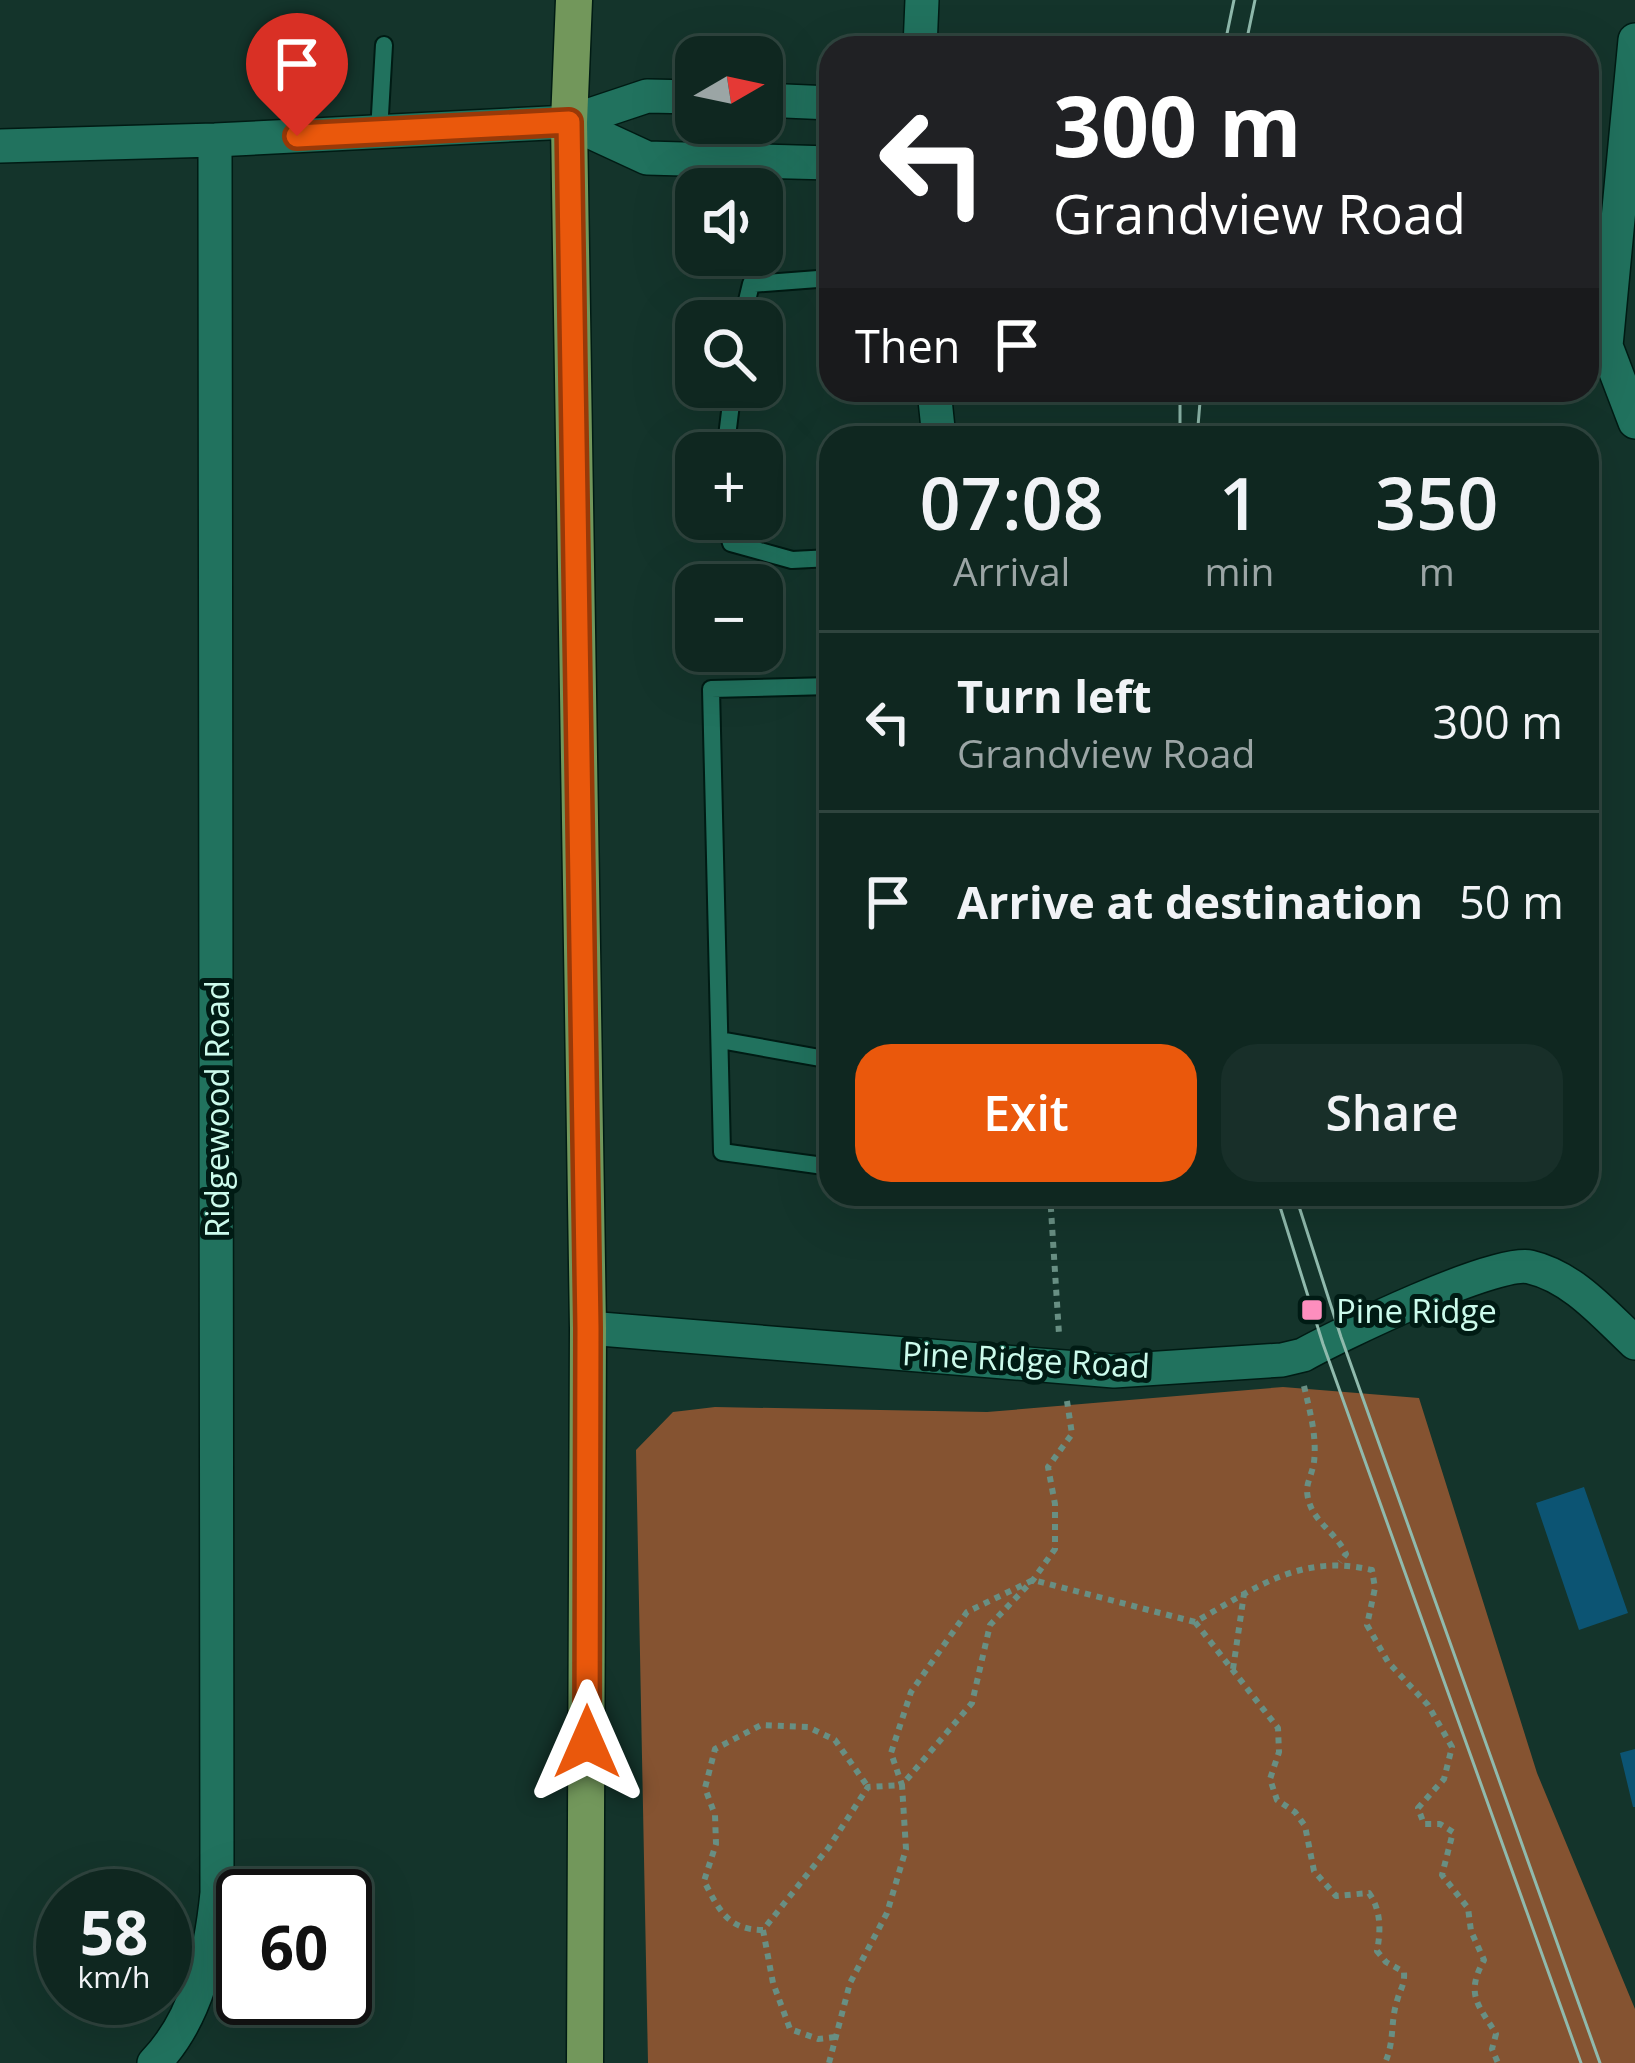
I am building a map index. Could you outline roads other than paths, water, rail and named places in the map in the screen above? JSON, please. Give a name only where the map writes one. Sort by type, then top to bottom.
[{"type":"main road","points":[[574,0],[569,122],[588,1328],[585,2063]]},
{"type":"street","points":[[920,36],[922,0]]},
{"type":"street","points":[[1635,40],[1606,346],[1635,422]]},
{"type":"street","points":[[0,146],[569,122],[647,96],[675,97]]},
{"type":"street","points":[[783,101],[819,102]]},
{"type":"street","points":[[569,122],[647,158],[819,164]]},
{"type":"street","name":"Ridgewood Road","points":[[154,2063],[195,1997],[213,1931],[217,1893],[215,140]]},
{"type":"street","name":"Pine Ridge Road","points":[[588,1328],[1114,1371],[1282,1360],[1303,1355],[1437,1293],[1525,1265],[1583,1294],[1635,1343]]},
{"type":"lane","points":[[379,132],[384,45]]},
{"type":"lane","points":[[748,300],[752,284],[819,279]]},
{"type":"lane","points":[[730,540],[792,560],[819,559]]},
{"type":"lane","points":[[819,686],[711,689],[722,1152],[819,1165]]},
{"type":"lane","points":[[720,1040],[819,1058]]},
{"type":"tram line","points":[[1226,36],[1234,0]]},
{"type":"tram line","points":[[1248,36],[1255,0]]},
{"type":"tram line","points":[[1180,402],[1180,426]]},
{"type":"tram line","points":[[1198,426],[1200,402]]},
{"type":"tram line","points":[[1280,1206],[1323,1344],[1581,2063]]},
{"type":"tram line","points":[[1299,1206],[1341,1337],[1600,2063]]},
{"type":"place","name":"Pine Ridge","points":[[1312,1310]]}]
